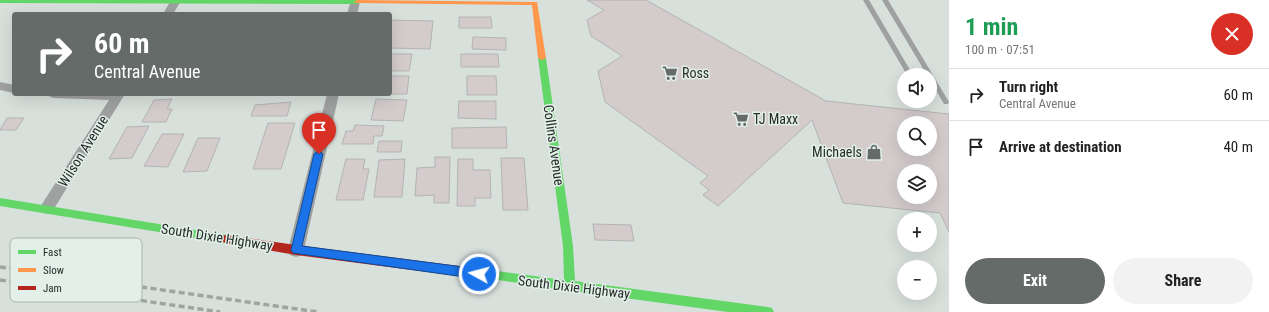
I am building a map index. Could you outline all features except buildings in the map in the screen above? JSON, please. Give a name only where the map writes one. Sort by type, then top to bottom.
[{"type":"street","points":[[0,1],[355,2],[352,12]]},
{"type":"street","points":[[169,12],[176,2]]},
{"type":"street","name":"Collins Avenue","points":[[355,2],[535,3],[568,246],[570,286]]},
{"type":"street","points":[[0,86],[12,89]]},
{"type":"street","name":"Wilson Avenue","points":[[47,208],[117,96]]},
{"type":"street","points":[[296,250],[333,96]]},
{"type":"street","name":"South Dixie Highway","points":[[0,202],[47,208],[296,250],[768,312]]},
{"type":"lane","points":[[866,0],[906,68]]},
{"type":"lane","points":[[885,0],[946,102]]},
{"type":"railway","points":[[0,267],[10,268]]},
{"type":"railway","points":[[0,280],[10,281]]},
{"type":"railway","points":[[142,287],[318,312]]},
{"type":"railway","points":[[142,301],[220,312]]},
{"type":"traffic: fast","points":[[0,1],[357,2]]},
{"type":"traffic: fast","points":[[542,58],[568,246],[570,287]]},
{"type":"traffic: fast","points":[[0,202],[226,239]]},
{"type":"traffic: fast","points":[[482,274],[768,312]]},
{"type":"traffic: slow","points":[[357,2],[535,3],[542,58]]},
{"type":"traffic: jam","points":[[226,239],[296,250],[482,274]]},
{"type":"place","name":"Ross","points":[[670,73]]},
{"type":"place","name":"TJ Maxx","points":[[741,119]]},
{"type":"place","name":"Michaels","points":[[874,152]]},
{"type":"route","points":[[319,154],[296,250],[479,274]]}]
